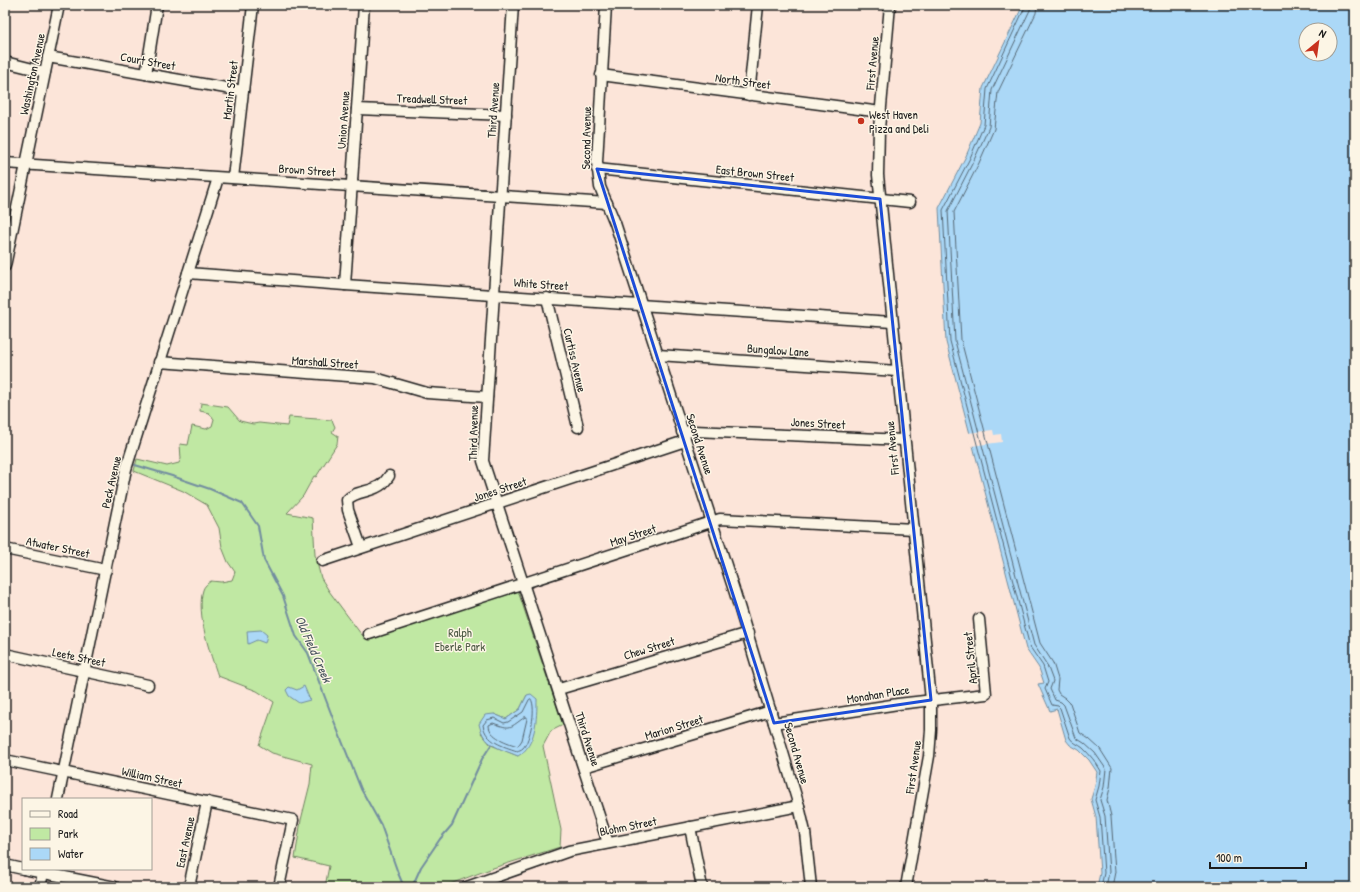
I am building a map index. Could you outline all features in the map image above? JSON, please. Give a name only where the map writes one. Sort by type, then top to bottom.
[{"type":"street","name":"Washington Avenue","points":[[5,266],[59,5]]},
{"type":"street","points":[[146,74],[157,5]]},
{"type":"street","name":"Martin Street","points":[[233,178],[254,5]]},
{"type":"street","name":"Union Avenue","points":[[345,285],[364,5]]},
{"type":"street","name":"Third Avenue","points":[[513,5],[483,461],[559,689],[608,843]]},
{"type":"street","name":"Second Avenue","points":[[606,5],[596,162],[600,186],[642,304],[748,633],[799,806],[805,832],[811,887]]},
{"type":"street","points":[[749,95],[758,5]]},
{"type":"street","name":"First Avenue","points":[[890,5],[877,165],[931,700],[929,756],[906,887]]},
{"type":"street","name":"Court Street","points":[[48,58],[243,91]]},
{"type":"street","points":[[5,62],[45,72]]},
{"type":"street","name":"North Street","points":[[601,75],[881,112]]},
{"type":"street","name":"Treadwell Street","points":[[357,109],[506,115]]},
{"type":"street","name":"Brown Street","points":[[5,163],[607,203]]},
{"type":"street","name":"East Brown Street","points":[[597,169],[910,202]]},
{"type":"street","name":"Peck Avenue","points":[[58,798],[126,469],[218,178]]},
{"type":"street","name":"White Street","points":[[188,273],[892,322]]},
{"type":"street","name":"Curtiss Avenue","points":[[547,298],[578,427]]},
{"type":"street","name":"Bungalow Lane","points":[[658,355],[897,371]]},
{"type":"street","name":"Marshall Street","points":[[159,362],[375,378],[427,393],[487,397]]},
{"type":"street","name":"Jones Street","points":[[322,561],[361,547],[497,504],[684,437],[694,431],[904,440]]},
{"type":"street","points":[[361,547],[348,510],[347,500],[350,497],[375,488],[382,484],[389,476]]},
{"type":"street","name":"May Street","points":[[369,634],[720,520],[914,529]]},
{"type":"street","name":"Atwater Street","points":[[5,549],[106,570]]},
{"type":"street","name":"April Street","points":[[978,619],[986,694]]},
{"type":"street","name":"Chew Street","points":[[559,689],[748,633]]},
{"type":"street","name":"Leete Street","points":[[5,654],[148,685]]},
{"type":"street","name":"Monahan Place","points":[[774,723],[865,709],[986,694]]},
{"type":"street","name":"Marion Street","points":[[584,767],[771,711]]},
{"type":"street","name":"William Street","points":[[5,760],[293,820],[279,887]]},
{"type":"street","name":"East Avenue","points":[[189,887],[207,802]]},
{"type":"street","name":"Blohm Street","points":[[467,887],[569,852],[799,806]]},
{"type":"street","points":[[690,827],[702,887]]},
{"type":"street","points":[[5,865],[22,869]]},
{"type":"street","points":[[34,870],[115,887]]},
{"type":"street","points":[[40,887],[44,871]]},
{"type":"highlighted area","points":[[597,169],[880,199],[931,700],[774,723]]},
{"type":"green space","name":"Ralph Eberle Park","points":[[201,403],[228,407],[240,421],[253,424],[259,423],[287,426],[289,417],[332,420],[335,427],[332,432],[338,436],[337,444],[316,477],[314,476],[303,496],[287,513],[313,518],[315,555],[321,578],[361,634],[370,640],[518,591],[563,725],[551,731],[543,746],[561,830],[560,847],[493,868],[442,887],[325,887],[329,866],[295,858],[301,820],[310,784],[312,764],[272,753],[259,745],[274,702],[257,691],[218,676],[205,633],[201,610],[201,600],[207,584],[211,581],[221,582],[232,580],[235,572],[228,562],[222,547],[219,528],[207,505],[183,491],[134,471],[137,459],[167,466],[179,463],[181,459],[180,444],[188,445],[192,426],[206,429],[212,426],[214,419],[209,413],[200,411]],"holes":[[[527,695],[518,756],[491,745],[481,733],[494,714],[506,719],[520,709]]]},
{"type":"water","points":[[1023,5],[1355,5],[1355,887],[1097,887],[1100,873],[1096,817],[1091,799],[1097,772],[1089,760],[1066,740],[1057,709],[1050,711],[1038,684],[1044,683],[1039,668],[1026,649],[946,342],[939,208],[966,156],[980,123],[983,88]]},
{"type":"water","points":[[261,630],[267,635],[265,643],[257,640],[248,644],[247,631]]},
{"type":"water","points":[[304,686],[310,700],[299,703],[289,696],[286,690],[289,687],[297,690]]},
{"type":"water","points":[[531,694],[537,699],[537,715],[529,746],[518,756],[489,742],[481,731],[479,724],[485,715],[494,714],[506,719],[520,709],[527,695]]},
{"type":"pier","points":[[993,430],[994,435],[1001,434],[1002,442],[971,446],[967,433]]},
{"type":"waterway","name":"Old Field Creek","points":[[135,465],[210,489],[242,503],[258,526],[264,560],[283,596],[296,636],[308,653],[361,789],[381,825],[404,887]]},
{"type":"waterway","points":[[412,887],[421,867],[440,839],[452,825],[482,759],[491,745]]},
{"type":"place","name":"West Haven Pizza and Deli","points":[[861,121]]}]
